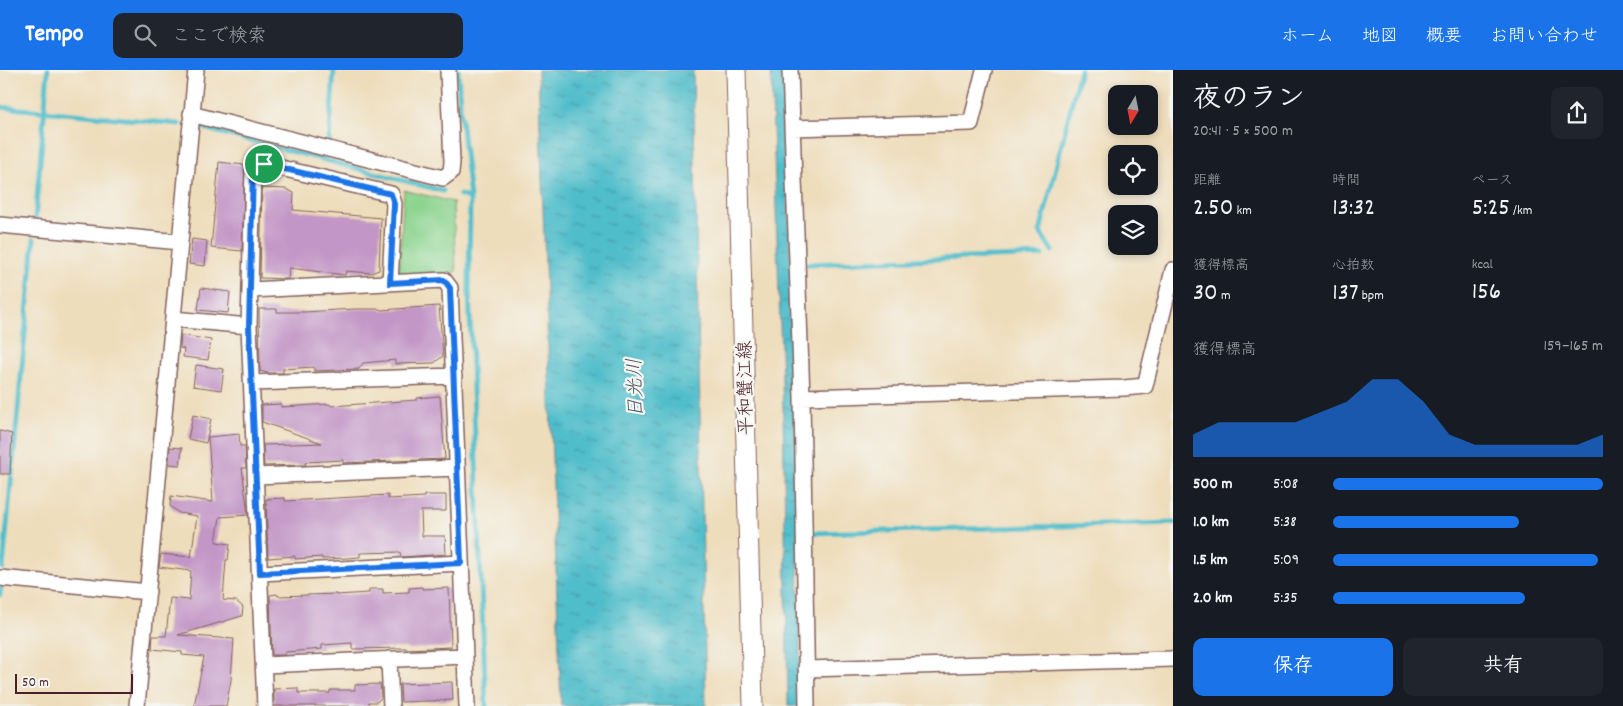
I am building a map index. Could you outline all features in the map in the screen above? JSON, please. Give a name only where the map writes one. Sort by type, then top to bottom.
[{"type":"main road","name":"平和蟹江線","points":[[736,70],[753,706]]},
{"type":"street","points":[[137,706],[196,70]]},
{"type":"street","points":[[191,114],[443,178],[451,172],[452,162],[448,70]]},
{"type":"street","points":[[790,70],[802,397],[807,706]]},
{"type":"street","points":[[792,128],[971,123],[984,70]]},
{"type":"street","points":[[265,706],[249,326],[253,170],[264,164],[391,194],[394,204],[390,283]]},
{"type":"street","points":[[0,225],[180,242]]},
{"type":"street","points":[[802,397],[1144,386],[1173,270]]},
{"type":"street","points":[[251,290],[444,280],[450,288],[467,706]]},
{"type":"street","points":[[173,319],[249,326]]},
{"type":"street","points":[[252,383],[454,376]]},
{"type":"street","points":[[256,476],[458,468]]},
{"type":"street","points":[[260,573],[461,563]]},
{"type":"street","points":[[0,578],[148,592]]},
{"type":"street","points":[[264,665],[465,656]]},
{"type":"street","points":[[806,669],[1173,658]]},
{"type":"street","points":[[389,659],[392,706]]},
{"type":"green space","points":[[404,190],[453,202],[456,272],[405,275],[399,270]]},
{"type":"water","name":"日光川","points":[[538,70],[693,70],[706,706],[561,706]]},
{"type":"water","points":[[771,70],[784,70],[795,379],[801,706],[788,706],[783,408]]},
{"type":"building","points":[[219,162],[245,165],[242,251],[211,248]]},
{"type":"building","points":[[262,188],[286,189],[294,193],[293,210],[381,218],[379,270],[371,273],[346,271],[345,275],[289,268],[288,279],[260,278]]},
{"type":"building","points":[[192,239],[207,241],[205,266],[189,264]]},
{"type":"building","points":[[201,288],[230,292],[228,313],[198,310]]},
{"type":"building","points":[[439,306],[443,356],[434,363],[395,364],[395,360],[363,363],[359,369],[314,371],[314,367],[283,369],[283,373],[260,371],[259,309],[277,309],[277,312],[303,312]]},
{"type":"building","points":[[181,335],[211,340],[208,360],[183,357],[184,349],[180,348]]},
{"type":"building","points":[[196,365],[224,369],[221,390],[193,386]]},
{"type":"building","points":[[440,396],[445,459],[343,463],[343,460],[306,462],[305,465],[264,466],[263,445],[322,443],[262,422],[262,405],[281,404],[281,407],[330,404],[331,406],[417,400],[417,398]]},
{"type":"building","points":[[193,415],[211,419],[206,443],[188,439]]},
{"type":"building","points":[[0,431],[12,434],[10,474],[0,474]]},
{"type":"building","points":[[239,434],[240,446],[245,446],[246,468],[242,468],[248,515],[220,517],[216,542],[230,544],[228,560],[226,560],[223,600],[236,601],[243,607],[242,616],[178,635],[234,639],[231,680],[226,706],[194,706],[204,657],[182,655],[182,652],[152,649],[153,636],[166,636],[170,598],[189,600],[191,571],[159,567],[161,554],[191,557],[197,516],[179,513],[170,506],[171,496],[213,502],[208,437]]},
{"type":"building","points":[[170,447],[182,448],[180,465],[169,464]]},
{"type":"building","points":[[388,495],[388,499],[424,497],[424,495],[446,495],[446,511],[421,511],[422,536],[445,536],[446,554],[401,557],[400,552],[360,553],[360,557],[348,558],[295,559],[295,556],[268,558],[266,499],[285,498],[285,501]]},
{"type":"building","points":[[422,587],[422,589],[449,588],[451,647],[352,649],[352,643],[322,645],[322,649],[285,652],[285,655],[272,655],[270,595],[369,593],[369,589],[383,589],[383,593],[409,592],[409,588]]},
{"type":"building","points":[[452,682],[453,700],[401,702],[400,684]]},
{"type":"building","points":[[380,684],[381,698],[377,702],[369,702],[369,706],[274,706],[274,689],[298,688],[298,693],[330,693],[330,690],[355,690],[355,685]]},
{"type":"waterway","points":[[35,220],[48,70]]},
{"type":"waterway","points":[[329,142],[334,70]]},
{"type":"waterway","points":[[458,70],[460,108],[470,198],[469,290],[486,706]]},
{"type":"waterway","points":[[1052,251],[1040,232],[1080,70]]},
{"type":"waterway","points":[[0,107],[179,124]]},
{"type":"waterway","points":[[203,128],[443,191]]},
{"type":"waterway","points":[[460,195],[470,198]]},
{"type":"waterway","points":[[3,568],[34,239]]},
{"type":"waterway","points":[[807,264],[1042,255]]},
{"type":"waterway","points":[[813,533],[1173,523]]},
{"type":"waterway","points":[[0,595],[1,588]]},
{"type":"route","points":[[264,164],[391,194],[394,204],[390,283],[444,280],[450,288],[461,563],[260,573],[249,326],[253,170],[264,164]]}]
